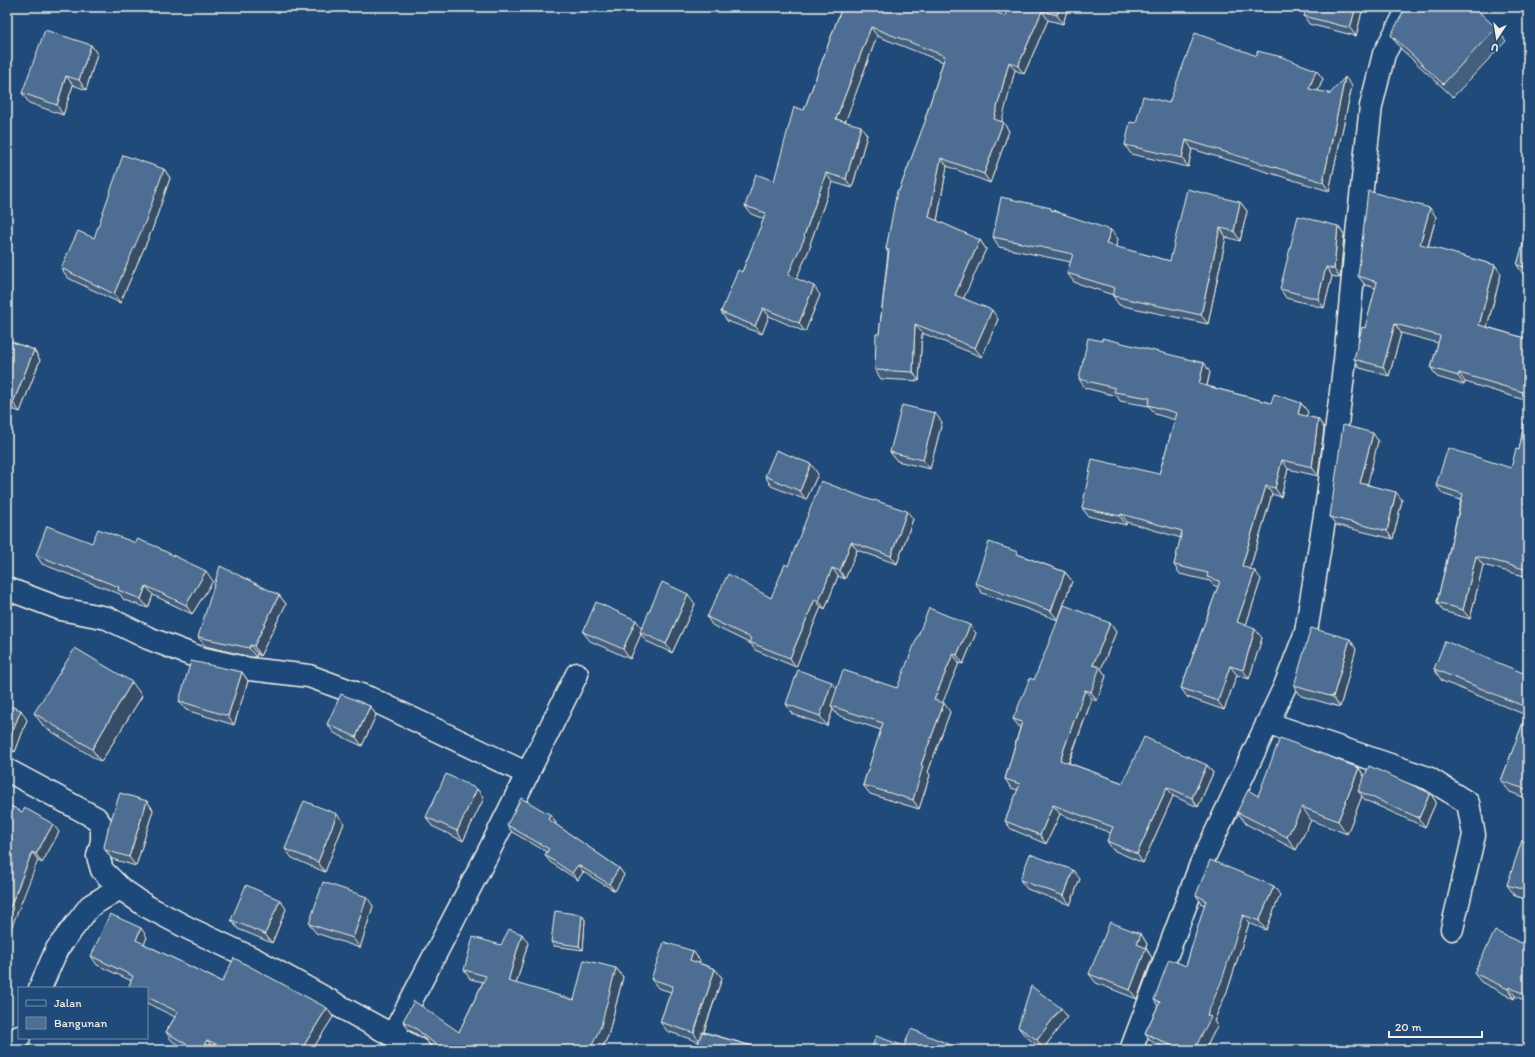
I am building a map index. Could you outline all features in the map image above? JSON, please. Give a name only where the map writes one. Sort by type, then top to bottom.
[{"type":"street","points":[[1131,1050],[1201,864],[1267,723],[1286,686],[1306,632],[1328,496],[1344,368],[1358,224],[1372,106],[1384,54],[1409,7]]},
{"type":"street","points":[[8,589],[61,609],[108,618],[148,638],[200,658],[249,669],[309,676],[369,698],[528,774]]},
{"type":"street","points":[[393,1035],[528,774],[577,674]]},
{"type":"street","points":[[1267,723],[1428,778],[1468,803],[1474,835],[1452,929]]},
{"type":"street","points":[[7,770],[96,818],[102,826],[102,841],[98,856],[102,870],[120,888],[146,906],[188,928],[254,958],[419,1050]]},
{"type":"street","points":[[40,987],[57,949],[90,906],[120,888]]},
{"type":"street","points":[[14,1050],[18,1039]]},
{"type":"building","points":[[842,7],[984,7],[1005,16],[1008,7],[1060,7],[1057,15],[1042,11],[1018,66],[1009,62],[994,119],[1003,122],[984,174],[941,158],[929,217],[980,240],[955,295],[992,310],[975,348],[915,324],[913,372],[875,370],[876,334],[879,334],[889,250],[886,249],[897,191],[899,191],[926,119],[945,56],[871,27],[836,119],[861,126],[846,179],[826,173],[804,236],[805,237],[788,275],[814,286],[799,323],[763,308],[755,326],[721,312],[738,270],[742,272],[766,213],[745,206],[756,174],[774,181],[794,107],[804,110]]},
{"type":"building","points":[[1306,7],[1356,7],[1350,28],[1304,16]]},
{"type":"building","points":[[1406,7],[1474,7],[1496,28],[1443,84],[1391,35]]},
{"type":"building","points":[[45,30],[91,45],[79,80],[66,76],[57,105],[22,93]]},
{"type":"building","points":[[1195,33],[1257,56],[1257,51],[1282,57],[1316,70],[1309,89],[1329,93],[1329,95],[1345,77],[1323,182],[1186,140],[1182,158],[1125,145],[1130,122],[1136,123],[1143,96],[1169,103]]},
{"type":"building","points":[[123,155],[164,169],[146,220],[114,294],[61,268],[78,231],[94,238]]},
{"type":"building","points":[[1187,189],[1240,202],[1234,231],[1220,228],[1201,315],[1113,296],[1115,288],[1067,273],[1073,254],[993,237],[1001,197],[1051,208],[1051,210],[1111,230],[1106,244],[1170,261]]},
{"type":"building","points":[[1368,191],[1430,208],[1420,244],[1495,265],[1479,325],[1528,339],[1528,396],[1526,393],[1459,373],[1458,376],[1431,368],[1440,336],[1395,324],[1383,367],[1354,359],[1362,327],[1365,328],[1377,282],[1358,276]]},
{"type":"building","points":[[1298,216],[1338,226],[1334,269],[1326,267],[1318,299],[1280,289]]},
{"type":"building","points":[[1526,233],[1528,233],[1528,268],[1517,265]]},
{"type":"building","points":[[1088,338],[1102,341],[1102,338],[1204,363],[1199,384],[1271,403],[1274,394],[1301,403],[1298,414],[1318,419],[1312,467],[1282,460],[1275,488],[1266,486],[1242,566],[1255,571],[1237,622],[1255,629],[1243,670],[1230,666],[1218,701],[1181,688],[1220,581],[1207,577],[1208,573],[1174,565],[1182,531],[1121,514],[1120,516],[1082,508],[1092,459],[1159,474],[1177,413],[1148,405],[1150,398],[1114,392],[1115,388],[1079,379]]},
{"type":"building","points":[[7,340],[34,350],[13,403],[7,400]]},
{"type":"building","points":[[1528,403],[1528,570],[1476,556],[1463,610],[1437,602],[1463,494],[1436,485],[1448,448],[1511,468],[1516,449],[1519,450]]},
{"type":"building","points":[[902,405],[935,413],[923,460],[890,452]]},
{"type":"building","points":[[1343,425],[1373,433],[1360,483],[1396,492],[1387,531],[1330,517]]},
{"type":"building","points":[[776,450],[811,464],[800,491],[765,476]]},
{"type":"building","points":[[821,481],[873,501],[874,500],[907,511],[891,556],[851,542],[840,571],[832,568],[819,601],[815,599],[790,658],[749,642],[751,638],[707,617],[728,574],[771,598],[785,564],[788,566]]},
{"type":"building","points":[[47,526],[92,543],[98,529],[136,543],[137,539],[160,548],[206,571],[186,605],[146,586],[141,599],[118,590],[119,587],[36,555]]},
{"type":"building","points":[[989,542],[1018,552],[1017,554],[1065,572],[1051,611],[975,583]]},
{"type":"building","points":[[220,566],[279,595],[254,646],[250,645],[249,648],[198,637]]},
{"type":"building","points":[[662,582],[688,594],[666,644],[640,632]]},
{"type":"building","points":[[596,602],[636,620],[623,649],[583,632]]},
{"type":"building","points":[[1064,605],[1110,623],[1093,665],[1100,667],[1091,692],[1085,690],[1060,760],[1123,783],[1144,737],[1207,765],[1192,798],[1167,787],[1137,854],[1107,841],[1113,827],[1053,805],[1040,835],[1005,821],[1020,784],[1005,779],[1022,722],[1013,719],[1030,678],[1034,680]]},
{"type":"building","points":[[929,608],[970,625],[957,655],[953,654],[934,700],[944,703],[921,765],[923,766],[913,800],[863,785],[883,723],[831,706],[843,670],[897,688]]},
{"type":"building","points":[[1311,628],[1350,639],[1333,697],[1294,686]]},
{"type":"building","points":[[1445,641],[1528,675],[1528,708],[1434,669]]},
{"type":"building","points":[[75,648],[132,682],[92,749],[34,713]]},
{"type":"building","points":[[191,661],[242,672],[228,716],[179,701]]},
{"type":"building","points":[[798,670],[832,682],[820,716],[786,704]]},
{"type":"building","points":[[341,694],[370,706],[356,737],[327,724]]},
{"type":"building","points":[[7,705],[21,710],[8,742],[7,742]]},
{"type":"building","points":[[1528,709],[1528,790],[1501,781]]},
{"type":"building","points":[[1280,738],[1359,768],[1338,821],[1302,807],[1287,837],[1237,812],[1248,790],[1258,796]]},
{"type":"building","points":[[1369,766],[1430,793],[1419,818],[1358,791]]},
{"type":"building","points":[[446,774],[477,789],[457,831],[426,817]]},
{"type":"building","points":[[120,793],[147,801],[129,857],[105,850],[104,847],[108,829]]},
{"type":"building","points":[[521,798],[551,815],[548,819],[619,868],[609,884],[578,865],[572,873],[545,855],[549,849],[507,825]]},
{"type":"building","points":[[304,801],[337,814],[318,862],[285,849]]},
{"type":"building","points":[[7,804],[22,812],[25,808],[53,824],[36,854],[32,852],[7,915],[7,846],[10,840],[7,838]]},
{"type":"building","points":[[1522,840],[1528,841],[1528,891],[1507,885]]},
{"type":"building","points":[[1030,854],[1073,870],[1064,896],[1020,880]]},
{"type":"building","points":[[1210,860],[1274,886],[1259,921],[1243,915],[1222,980],[1207,1015],[1211,1017],[1194,1050],[1180,1050],[1145,1033],[1160,1002],[1154,1000],[1169,959],[1186,966],[1206,900],[1196,895]]},
{"type":"building","points":[[323,882],[367,897],[353,938],[309,924]]},
{"type":"building","points":[[246,885],[280,900],[265,934],[231,920]]},
{"type":"building","points":[[555,911],[582,915],[579,946],[551,942]]},
{"type":"building","points":[[110,914],[141,928],[136,940],[222,982],[234,958],[327,1008],[301,1050],[229,1050],[207,1040],[201,1050],[196,1050],[166,1032],[178,1012],[148,997],[148,987],[128,987],[133,976],[91,956]]},
{"type":"building","points":[[1110,922],[1141,934],[1137,944],[1146,948],[1130,990],[1089,974]]},
{"type":"building","points":[[509,929],[522,934],[508,981],[574,1000],[584,960],[616,968],[601,1026],[590,1050],[444,1050],[418,1030],[403,1021],[414,1001],[459,1032],[486,976],[464,970],[473,937],[501,945]]},
{"type":"building","points":[[1495,931],[1528,946],[1528,996],[1509,987],[1508,989],[1474,973]]},
{"type":"building","points":[[664,942],[693,951],[690,960],[715,969],[694,1033],[660,1022],[673,986],[651,979]]},
{"type":"building","points":[[1031,986],[1061,1008],[1037,1040],[1018,1027]]},
{"type":"building","points":[[911,1029],[956,1047],[954,1050],[871,1050],[876,1036],[904,1046]]},
{"type":"building","points":[[702,1032],[759,1048],[759,1050],[696,1050]]}]
